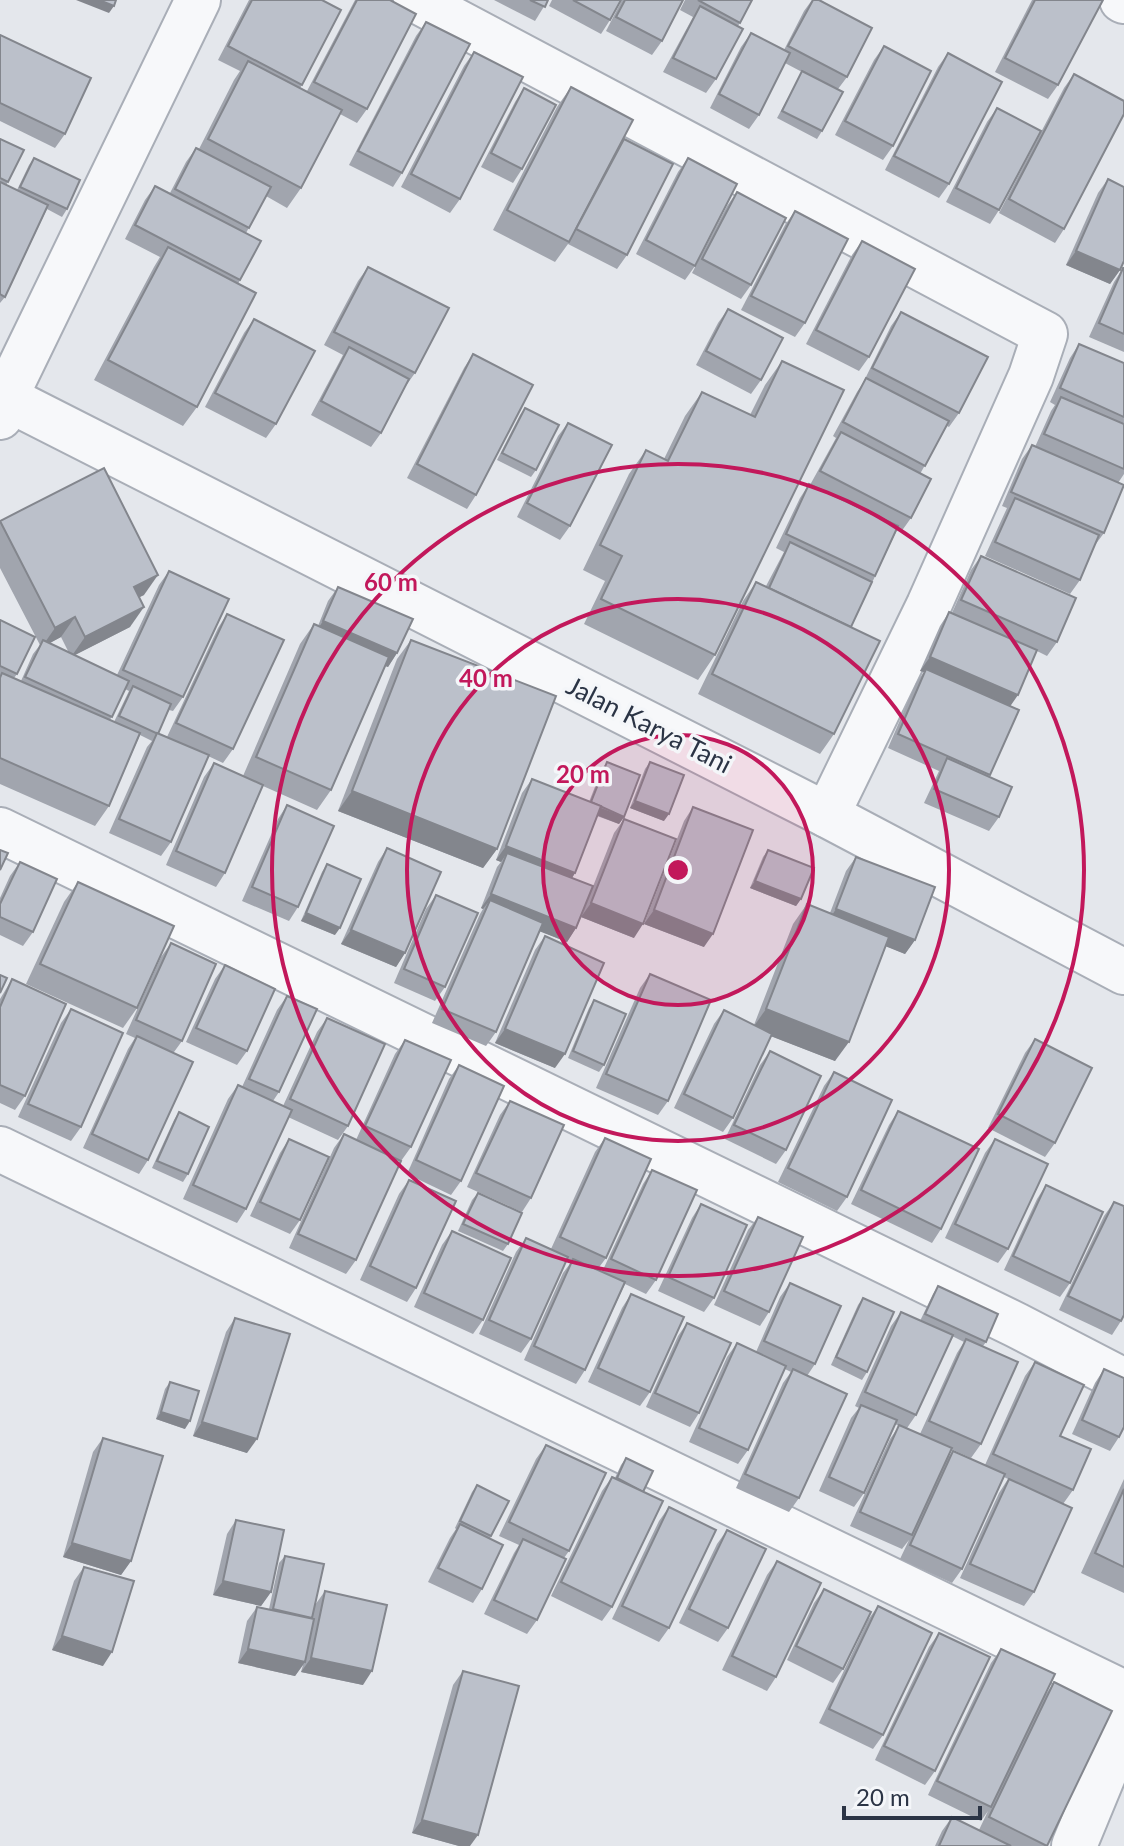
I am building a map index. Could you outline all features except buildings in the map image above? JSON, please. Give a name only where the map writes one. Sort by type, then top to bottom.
[{"type":"street","points":[[2,403],[198,0]]},
{"type":"street","points":[[416,0],[1084,353]]},
{"type":"street","points":[[827,815],[935,592],[1031,376],[1045,334]]},
{"type":"street","name":"Jalan Karya Tani","points":[[2,403],[827,815],[1124,972]]},
{"type":"street","points":[[0,830],[1016,1325],[1124,1381]]},
{"type":"street","points":[[0,1149],[1124,1693]]},
{"type":"street","points":[[1074,1846],[1124,1725]]}]
